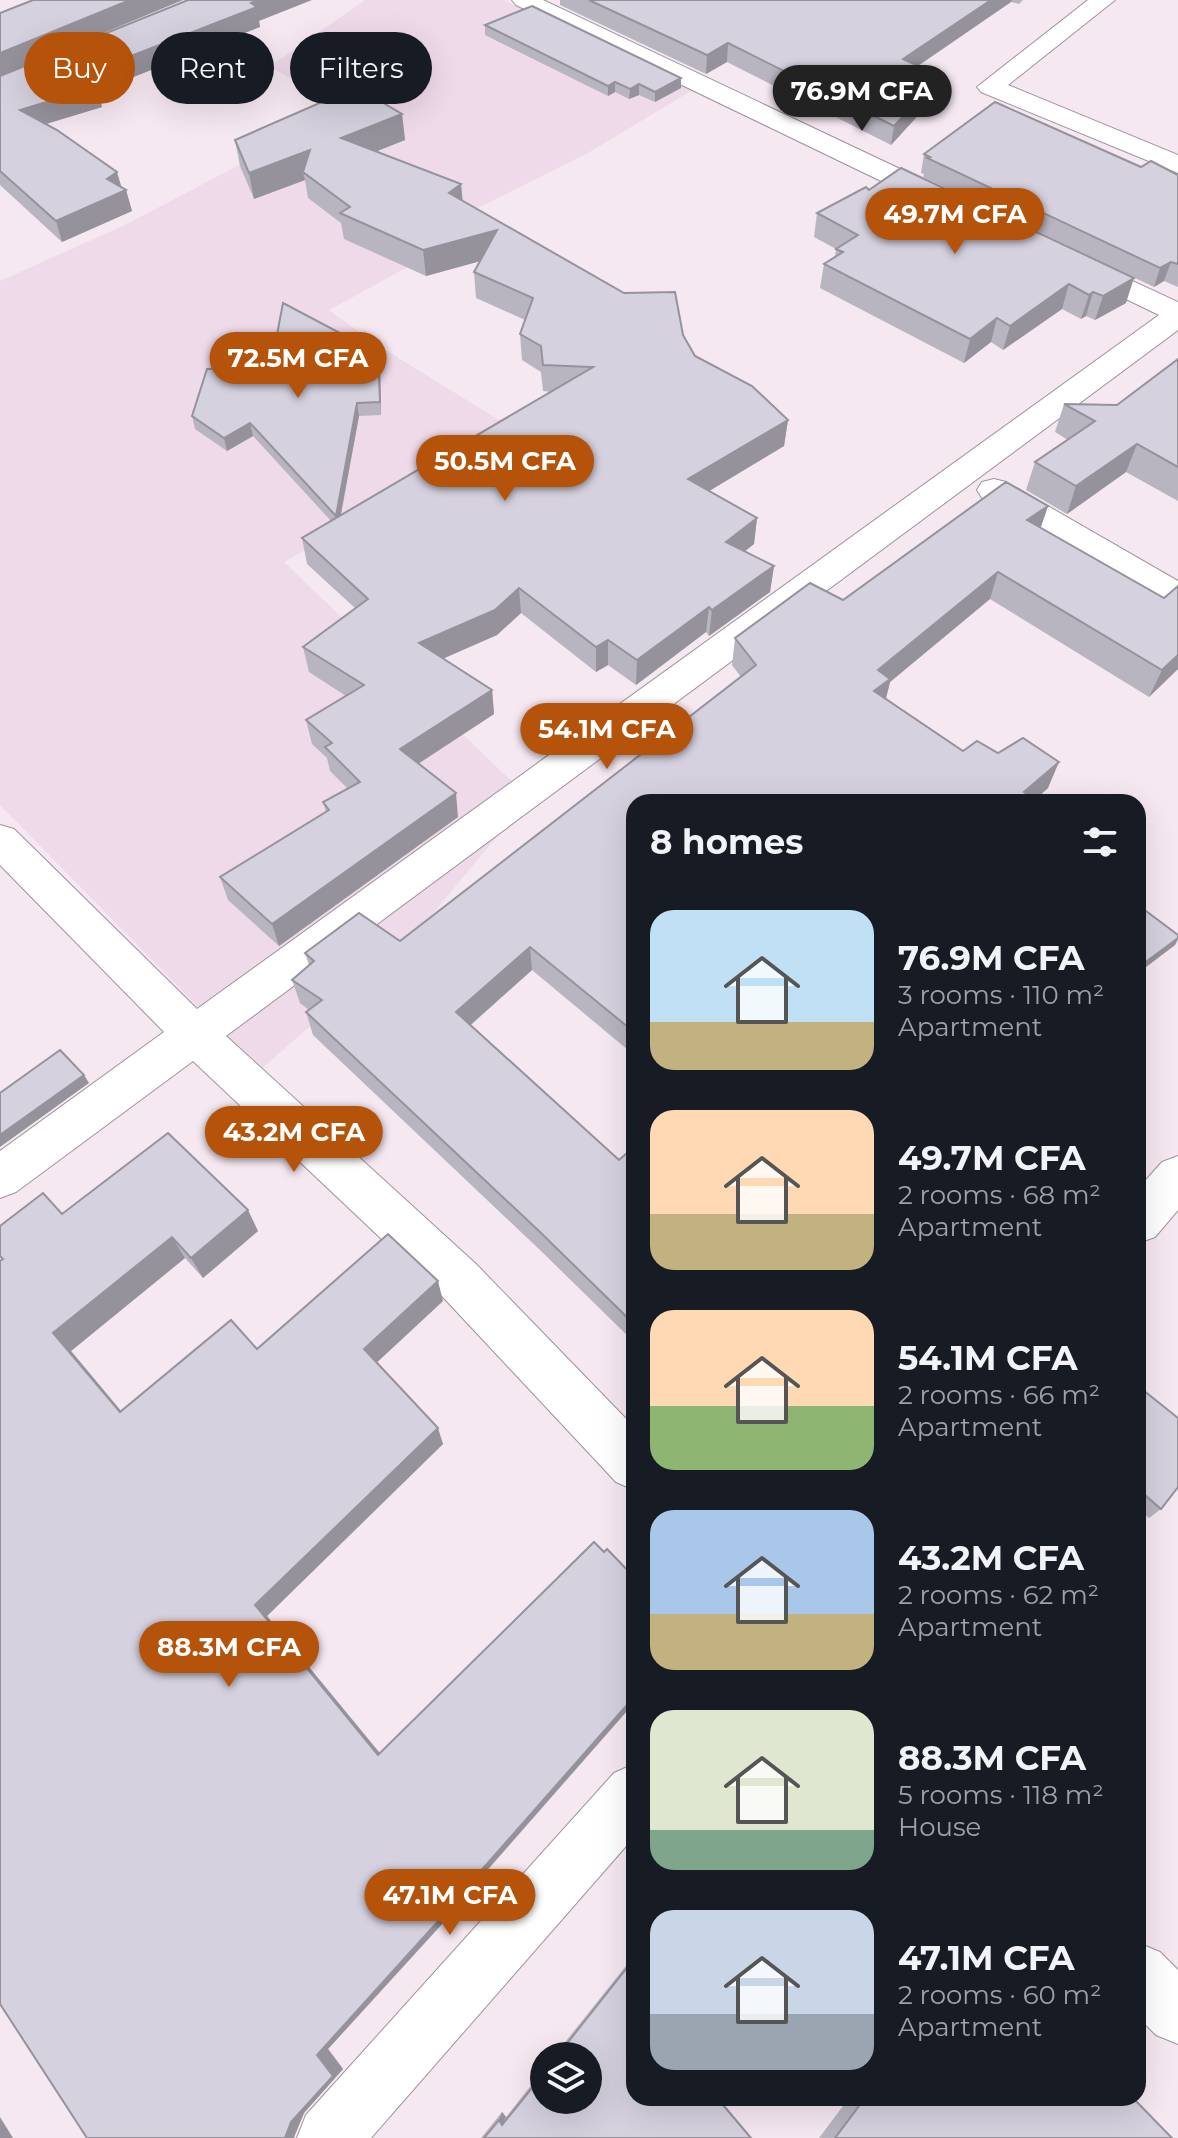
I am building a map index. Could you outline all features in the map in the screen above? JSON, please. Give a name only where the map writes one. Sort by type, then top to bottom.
[{"type":"street","points":[[524,0],[965,211]]},
{"type":"street","points":[[1103,0],[990,87],[1178,165]]},
{"type":"street","points":[[0,1177],[1178,314],[1050,251]]},
{"type":"street","points":[[964,472],[1178,597]]},
{"type":"street","points":[[0,840],[195,1035],[459,1280],[626,1456]]},
{"type":"street","points":[[1146,1213],[1178,1177]]},
{"type":"street","points":[[329,2138],[626,1802]]},
{"type":"street","points":[[1146,1982],[1178,2013]]},
{"type":"shaded area","points":[[365,0],[504,0],[571,34],[696,88],[588,153],[474,210],[461,238],[329,310],[379,346],[512,428],[470,457],[284,562],[529,798],[416,934],[260,1070],[0,805],[0,281],[127,224],[277,145],[358,112],[342,104],[432,104],[432,32],[319,32]]},
{"type":"shaded area","points":[[290,52],[290,78],[274,70],[274,64]]},
{"type":"building","points":[[33,0],[130,0],[52,32],[24,32],[24,43],[0,53],[0,13]]},
{"type":"building","points":[[188,0],[258,0],[251,3],[257,7],[193,32],[151,32],[151,48],[135,55],[135,32],[109,32]]},
{"type":"building","points":[[589,0],[991,0],[903,59],[939,78],[894,126],[728,43],[707,55]]},
{"type":"building","points":[[532,6],[681,78],[655,92],[639,84],[630,89],[615,82],[608,86],[485,25]]},
{"type":"building","points":[[24,66],[24,104],[40,104],[20,110],[57,130],[117,172],[107,179],[126,190],[56,221],[0,171],[0,76]]},
{"type":"building","points":[[995,102],[1141,167],[1151,161],[1178,175],[1178,264],[1171,262],[1160,268],[927,158],[930,157],[924,154]]},
{"type":"building","points":[[317,104],[385,104],[402,114],[341,138],[461,184],[449,193],[624,293],[675,292],[683,335],[695,356],[752,386],[788,420],[688,479],[757,518],[726,542],[774,566],[712,610],[709,607],[637,660],[608,640],[596,647],[519,588],[495,610],[419,643],[492,690],[400,749],[456,793],[272,924],[220,877],[329,810],[323,802],[360,782],[325,747],[332,743],[306,720],[364,685],[303,647],[368,599],[302,538],[593,367],[543,365],[541,346],[520,334],[533,298],[474,272],[497,230],[423,250],[340,213],[350,207],[303,172],[310,150],[249,173],[235,140]]},
{"type":"building","points":[[901,168],[1134,278],[1103,296],[1093,292],[1089,295],[1069,284],[1010,326],[997,318],[970,339],[824,264],[843,252],[836,249],[858,235],[817,213],[866,187],[869,190]]},
{"type":"building","points":[[283,303],[378,353],[380,402],[357,403],[336,516],[250,423],[224,438],[192,416],[207,369],[271,366]]},
{"type":"building","points":[[1178,359],[1178,467],[1137,444],[1076,486],[1035,462],[1095,421],[1064,404],[1117,405]]},
{"type":"building","points":[[1006,482],[1048,506],[1027,520],[1164,598],[1178,586],[1178,655],[1162,670],[998,572],[878,670],[890,679],[874,691],[963,751],[977,741],[998,753],[1023,738],[1059,762],[1024,792],[1027,794],[626,794],[626,1025],[530,947],[456,1012],[619,1160],[626,1154],[626,1316],[306,1012],[322,1000],[292,980],[314,961],[305,953],[359,913],[400,941],[756,665],[735,638],[810,583],[843,600]]},
{"type":"building","points":[[1146,911],[1178,935],[1146,962]]},
{"type":"building","points":[[60,1050],[84,1075],[0,1135],[0,1093]]},
{"type":"building","points":[[168,1133],[248,1210],[191,1258],[172,1237],[53,1333],[120,1412],[231,1320],[257,1349],[388,1234],[438,1281],[364,1349],[438,1428],[255,1605],[378,1755],[594,1542],[604,1552],[607,1549],[626,1569],[626,1706],[479,1876],[317,2055],[333,2076],[291,2122],[285,2138],[87,2138],[0,2004],[0,1261],[3,1259],[0,1256],[0,1226],[43,1193],[62,1214]]},
{"type":"building","points":[[1146,1392],[1178,1418],[1178,1487],[1161,1509],[1146,1496]]},
{"type":"building","points":[[626,1969],[626,2106],[724,2106],[751,2138],[484,2138],[499,2120],[502,2125],[530,2090],[530,2114],[602,2114],[602,2042],[568,2042]]},
{"type":"building","points":[[859,2106],[1141,2106],[1172,2138],[835,2138]]}]
